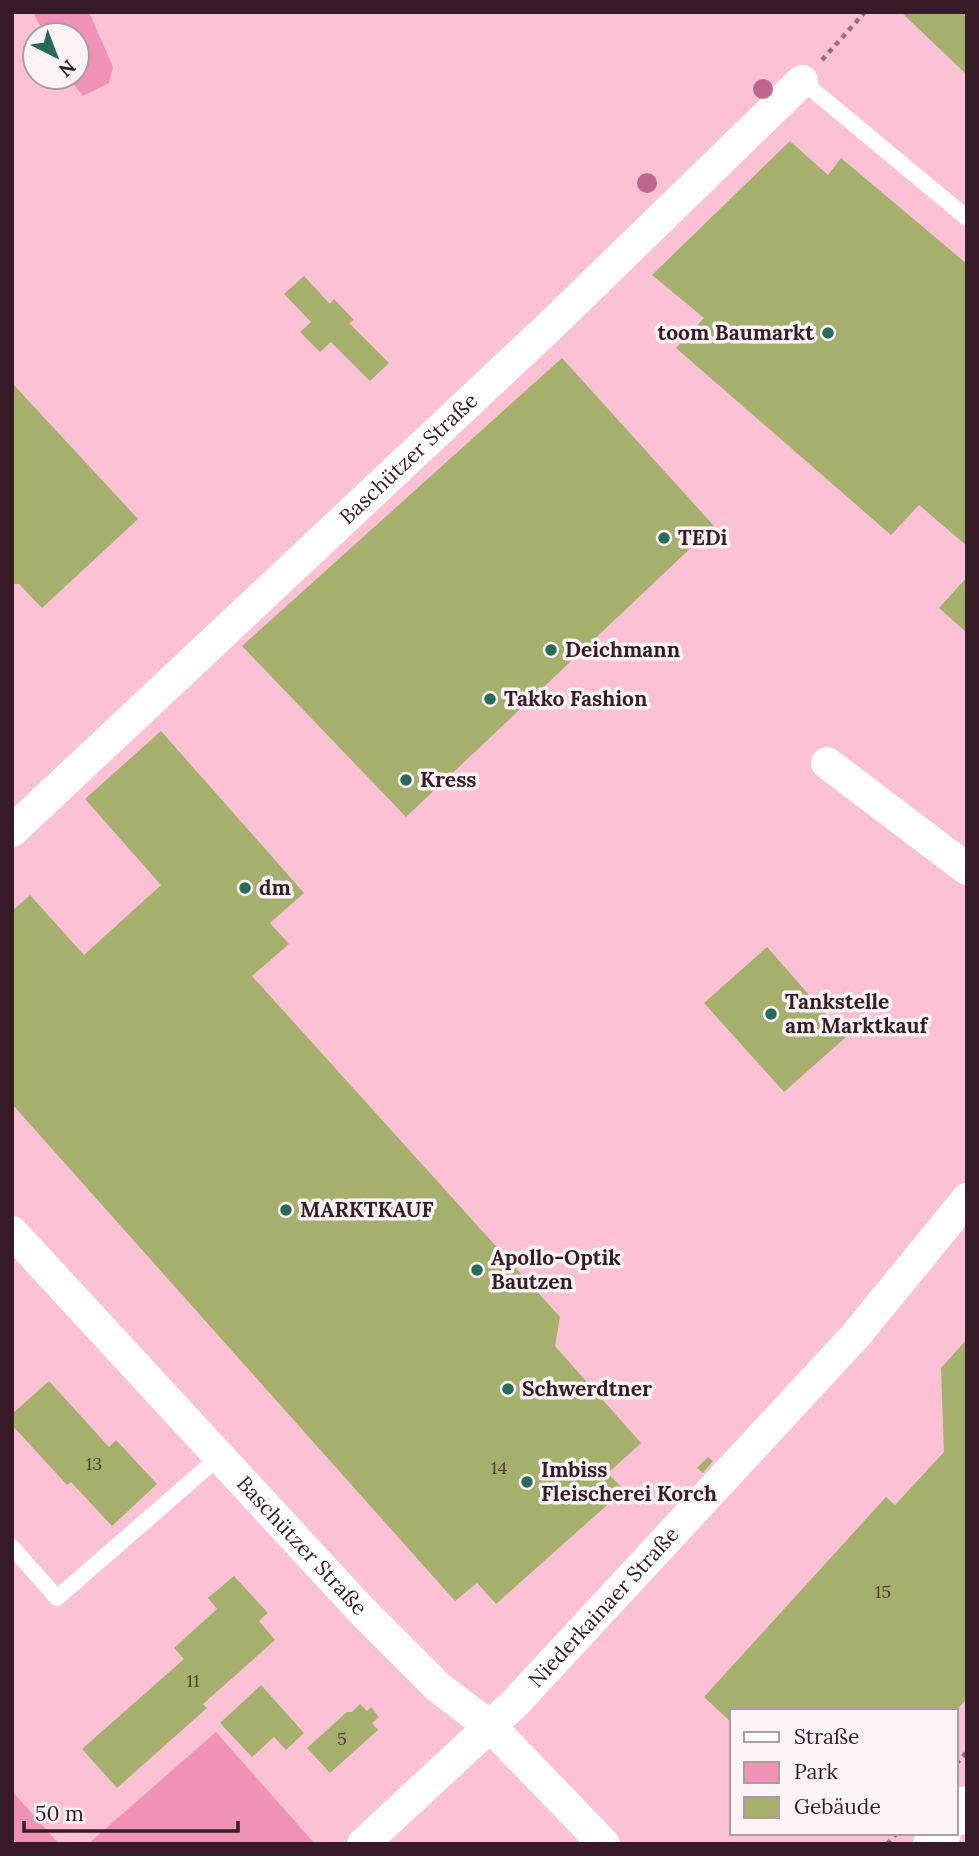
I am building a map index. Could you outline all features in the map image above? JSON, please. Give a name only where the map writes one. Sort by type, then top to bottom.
[{"type":"street","name":"Baschützer Straße","points":[[12,831],[530,345],[802,81]]},
{"type":"street","points":[[827,763],[967,869]]},
{"type":"street","name":"Niederkainaer Straße","points":[[366,1843],[492,1728],[856,1335],[967,1199]]},
{"type":"street","name":"Baschützer Straße","points":[[12,1232],[362,1611],[438,1687],[492,1728],[604,1844]]},
{"type":"lane","points":[[802,81],[967,218]]},
{"type":"lane","points":[[12,1547],[57,1598],[220,1456]]},
{"type":"path","points":[[802,81],[865,12]]},
{"type":"green space","points":[[33,12],[89,12],[113,67],[109,83],[83,96],[79,91],[91,91],[91,21],[38,21]]},
{"type":"green space","points":[[216,1732],[315,1844],[88,1844]]},
{"type":"green space","points":[[12,1791],[59,1844],[12,1844]]},
{"type":"building","points":[[901,12],[967,12],[967,75]]},
{"type":"building","name":"toom Baumarkt","points":[[790,141],[828,175],[841,158],[967,264],[967,546],[919,505],[891,535],[676,348],[704,318],[652,275]]},
{"type":"building","points":[[304,276],[330,304],[334,299],[354,320],[349,323],[389,363],[370,381],[331,342],[320,352],[300,332],[311,322],[284,294]]},
{"type":"building","points":[[562,358],[714,526],[406,817],[242,646]]},
{"type":"building","points":[[12,383],[138,519],[42,608],[19,584],[12,584]]},
{"type":"building","points":[[967,577],[967,633],[939,608]]},
{"type":"building","name":"MARKTKAUF","points":[[161,731],[304,893],[270,923],[289,944],[252,976],[560,1317],[555,1346],[641,1443],[608,1473],[624,1490],[496,1604],[477,1583],[455,1601],[12,1104],[12,911],[30,895],[84,955],[161,885],[85,799]]},
{"type":"building","points":[[767,947],[846,1037],[784,1092],[704,1003]]},
{"type":"building","points":[[967,1339],[967,1699],[957,1709],[730,1709],[730,1721],[704,1697],[886,1497],[895,1505],[944,1452],[941,1368]]},
{"type":"building","points":[[49,1381],[109,1447],[116,1440],[157,1484],[112,1526],[71,1482],[67,1485],[12,1425],[12,1414]]},
{"type":"building","points":[[708,1457],[713,1461],[703,1473],[697,1468]]},
{"type":"building","points":[[234,1576],[268,1613],[259,1621],[275,1640],[203,1704],[207,1708],[117,1788],[82,1749],[184,1659],[174,1648],[217,1609],[208,1598]]},
{"type":"building","points":[[261,1685],[304,1733],[286,1750],[274,1737],[252,1757],[220,1723]]},
{"type":"building","points":[[360,1704],[367,1711],[371,1707],[379,1717],[372,1723],[378,1730],[330,1773],[307,1748],[347,1712],[352,1712]]},
{"type":"place","name":"toom Baumarkt","points":[[828,333]]},
{"type":"place","name":"TEDi","points":[[664,538]]},
{"type":"place","name":"Deichmann","points":[[551,650]]},
{"type":"place","name":"Takko Fashion","points":[[490,699]]},
{"type":"place","name":"Kress","points":[[406,780]]},
{"type":"place","name":"dm","points":[[245,888]]},
{"type":"place","name":"Tankstelle am Marktkauf","points":[[771,1014]]},
{"type":"place","name":"MARKTKAUF","points":[[286,1210]]},
{"type":"place","name":"Apollo-Optik Bautzen","points":[[477,1270]]},
{"type":"place","name":"Schwerdtner","points":[[508,1389]]},
{"type":"place","name":"Imbiss Fleischerei Korch","points":[[527,1482]]}]
